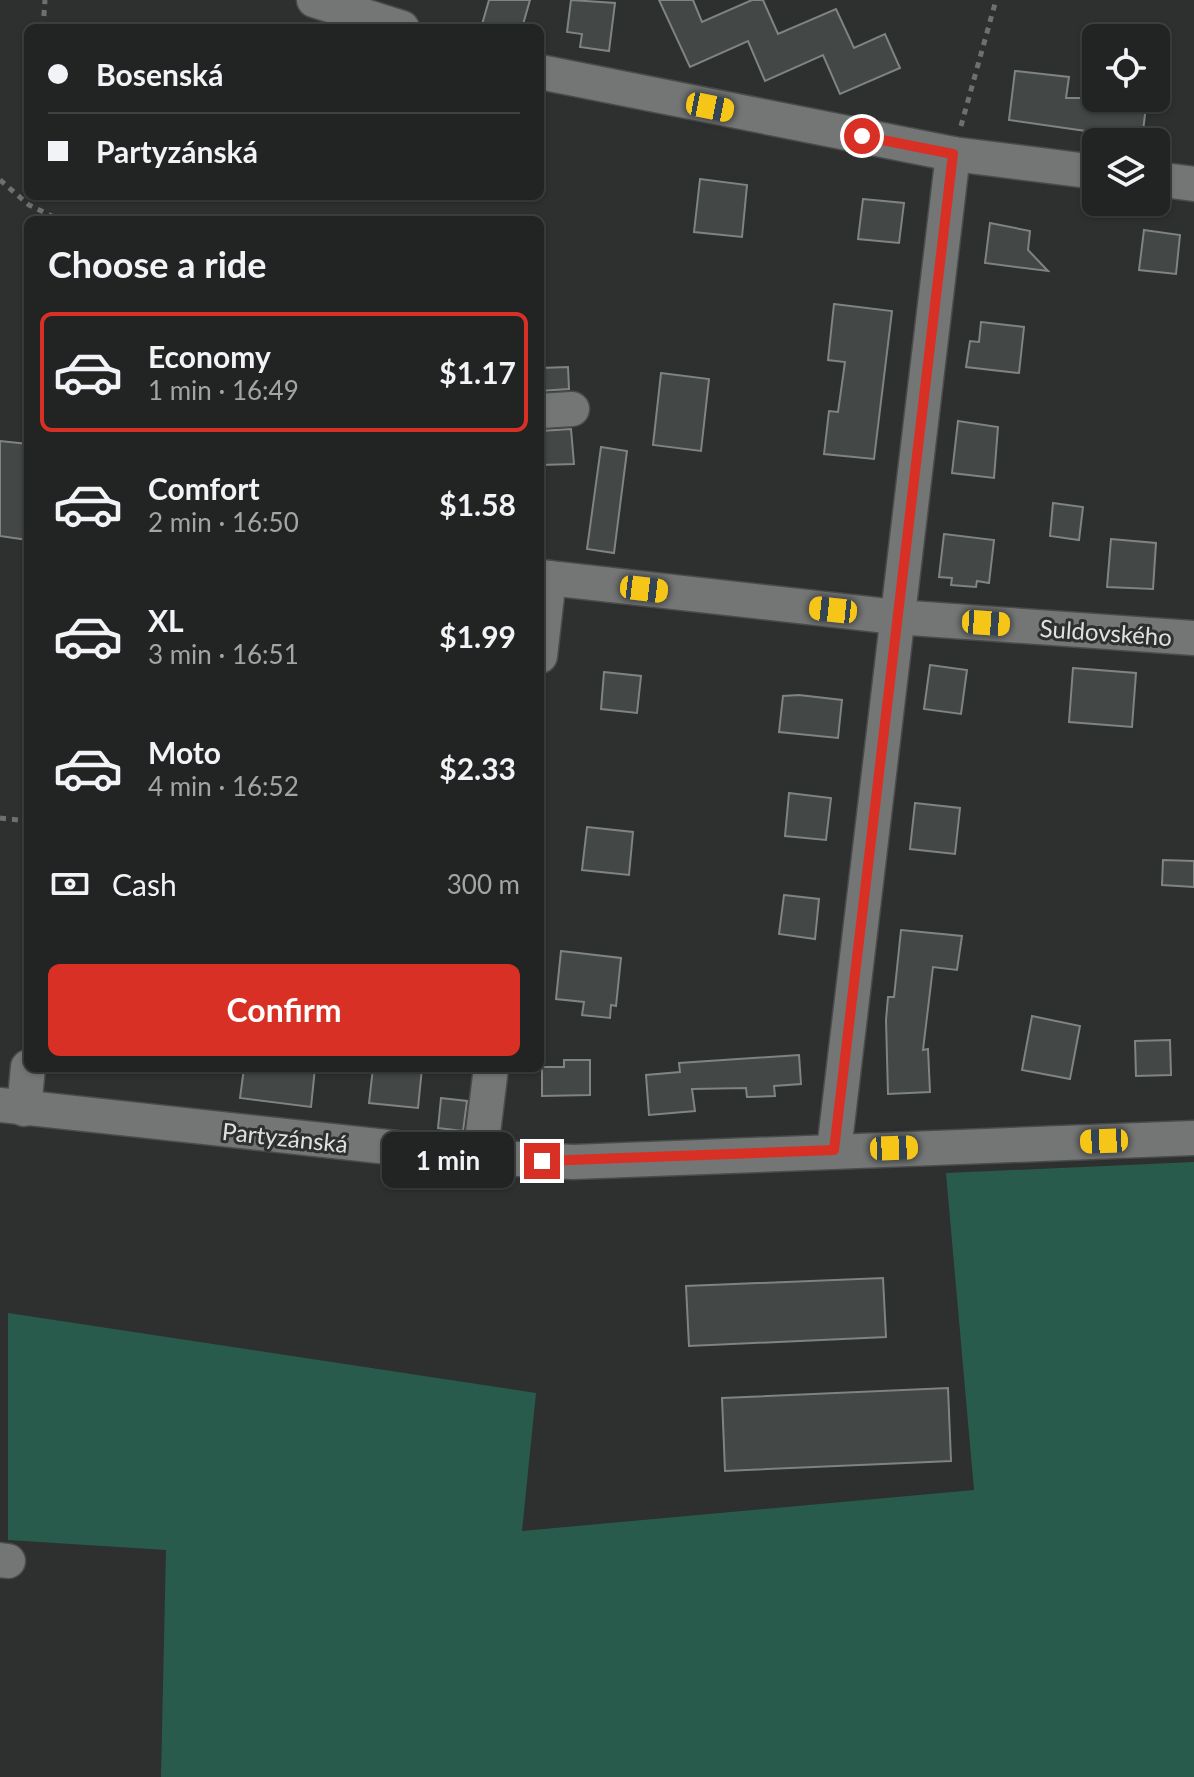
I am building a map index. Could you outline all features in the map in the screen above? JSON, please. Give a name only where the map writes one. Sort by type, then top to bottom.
[{"type":"street","points":[[314,0],[389,24]]},
{"type":"street","points":[[544,73],[953,154],[1082,170]]},
{"type":"street","points":[[834,1150],[953,154]]},
{"type":"street","points":[[1170,181],[1194,184]]},
{"type":"street","name":"Suldovského","points":[[545,577],[896,617],[1194,638]]},
{"type":"street","points":[[12,1107],[26,1072]]},
{"type":"street","points":[[480,1157],[491,1072]]},
{"type":"street","name":"Partyzánská","points":[[12,1107],[480,1157],[573,1162],[1194,1138]]},
{"type":"path","points":[[43,24],[45,0]]},
{"type":"path","points":[[953,154],[996,0]]},
{"type":"path","points":[[0,180],[29,205],[52,216]]},
{"type":"path","points":[[29,205],[30,200]]},
{"type":"path","points":[[0,818],[24,821]]},
{"type":"green space","points":[[1194,1162],[1194,1777],[161,1777],[166,1550],[8,1540],[8,1313],[536,1393],[522,1531],[974,1490],[946,1173]]},
{"type":"building","points":[[489,0],[530,0],[523,24],[482,24]]},
{"type":"building","points":[[571,0],[615,3],[609,51],[580,47],[582,34],[567,32]]},
{"type":"building","points":[[659,0],[693,0],[702,22],[752,0],[763,0],[778,34],[836,9],[854,48],[885,34],[900,68],[840,94],[823,55],[765,81],[748,41],[690,67]]},
{"type":"building","points":[[1015,71],[1069,77],[1066,98],[1082,98],[1082,112],[1145,112],[1143,128],[1082,128],[1082,130],[1009,120]]},
{"type":"building","points":[[700,179],[747,185],[742,237],[694,232]]},
{"type":"building","points":[[863,199],[904,203],[899,243],[858,239]]},
{"type":"building","points":[[990,223],[1030,231],[1028,250],[1048,271],[985,263]]},
{"type":"building","points":[[1144,230],[1180,235],[1176,274],[1139,270]]},
{"type":"building","points":[[834,304],[892,311],[874,459],[824,454],[829,411],[838,412],[845,362],[828,360]]},
{"type":"building","points":[[981,322],[1024,327],[1019,373],[966,367],[970,341],[979,342]]},
{"type":"building","points":[[568,367],[569,389],[544,391],[544,368]]},
{"type":"building","points":[[661,373],[709,379],[701,451],[653,445]]},
{"type":"building","points":[[958,421],[998,427],[994,478],[952,473]]},
{"type":"building","points":[[571,429],[574,464],[544,465],[544,431]]},
{"type":"building","points":[[0,441],[24,444],[24,539],[0,536]]},
{"type":"building","points":[[601,447],[627,451],[614,553],[587,549]]},
{"type":"building","points":[[1053,503],[1083,507],[1079,540],[1050,536]]},
{"type":"building","points":[[944,534],[994,540],[989,583],[977,581],[976,587],[951,585],[952,578],[939,577]]},
{"type":"building","points":[[1111,539],[1156,543],[1153,589],[1107,587]]},
{"type":"building","points":[[930,665],[967,670],[961,714],[924,709]]},
{"type":"building","points":[[1073,668],[1136,673],[1132,727],[1069,722]]},
{"type":"building","points":[[604,672],[641,676],[637,713],[601,709]]},
{"type":"building","points":[[783,696],[842,700],[838,738],[779,732]]},
{"type":"building","points":[[789,793],[831,798],[826,840],[785,836]]},
{"type":"building","points":[[915,803],[960,808],[955,854],[910,849]]},
{"type":"building","points":[[587,827],[633,832],[629,875],[582,870]]},
{"type":"building","points":[[1163,860],[1194,861],[1194,887],[1162,885]]},
{"type":"building","points":[[784,895],[819,899],[815,939],[779,934]]},
{"type":"building","points":[[901,930],[962,936],[957,970],[933,967],[923,1050],[928,1049],[930,1092],[888,1094],[886,1020],[888,997],[894,997]]},
{"type":"building","points":[[561,951],[621,958],[616,1006],[611,1005],[610,1018],[582,1015],[584,1002],[556,999]]},
{"type":"building","points":[[1032,1016],[1080,1026],[1070,1079],[1022,1070]]},
{"type":"building","points":[[1170,1040],[1171,1075],[1136,1076],[1135,1041]]},
{"type":"building","points":[[799,1055],[801,1084],[774,1086],[775,1096],[747,1097],[746,1088],[692,1089],[695,1111],[649,1115],[646,1075],[680,1072],[679,1063]]},
{"type":"building","points":[[564,1060],[590,1060],[590,1095],[542,1096],[544,1067],[564,1067]]},
{"type":"building","points":[[243,1072],[315,1072],[311,1107],[240,1098]]},
{"type":"building","points":[[373,1072],[422,1072],[418,1108],[369,1103]]},
{"type":"building","points":[[441,1098],[467,1101],[463,1131],[438,1128]]},
{"type":"building","points":[[883,1278],[886,1337],[689,1346],[686,1286]]},
{"type":"building","points":[[948,1388],[951,1461],[725,1471],[722,1398]]},
{"type":"route","points":[[542,1161],[834,1150],[953,154],[862,136]]}]
